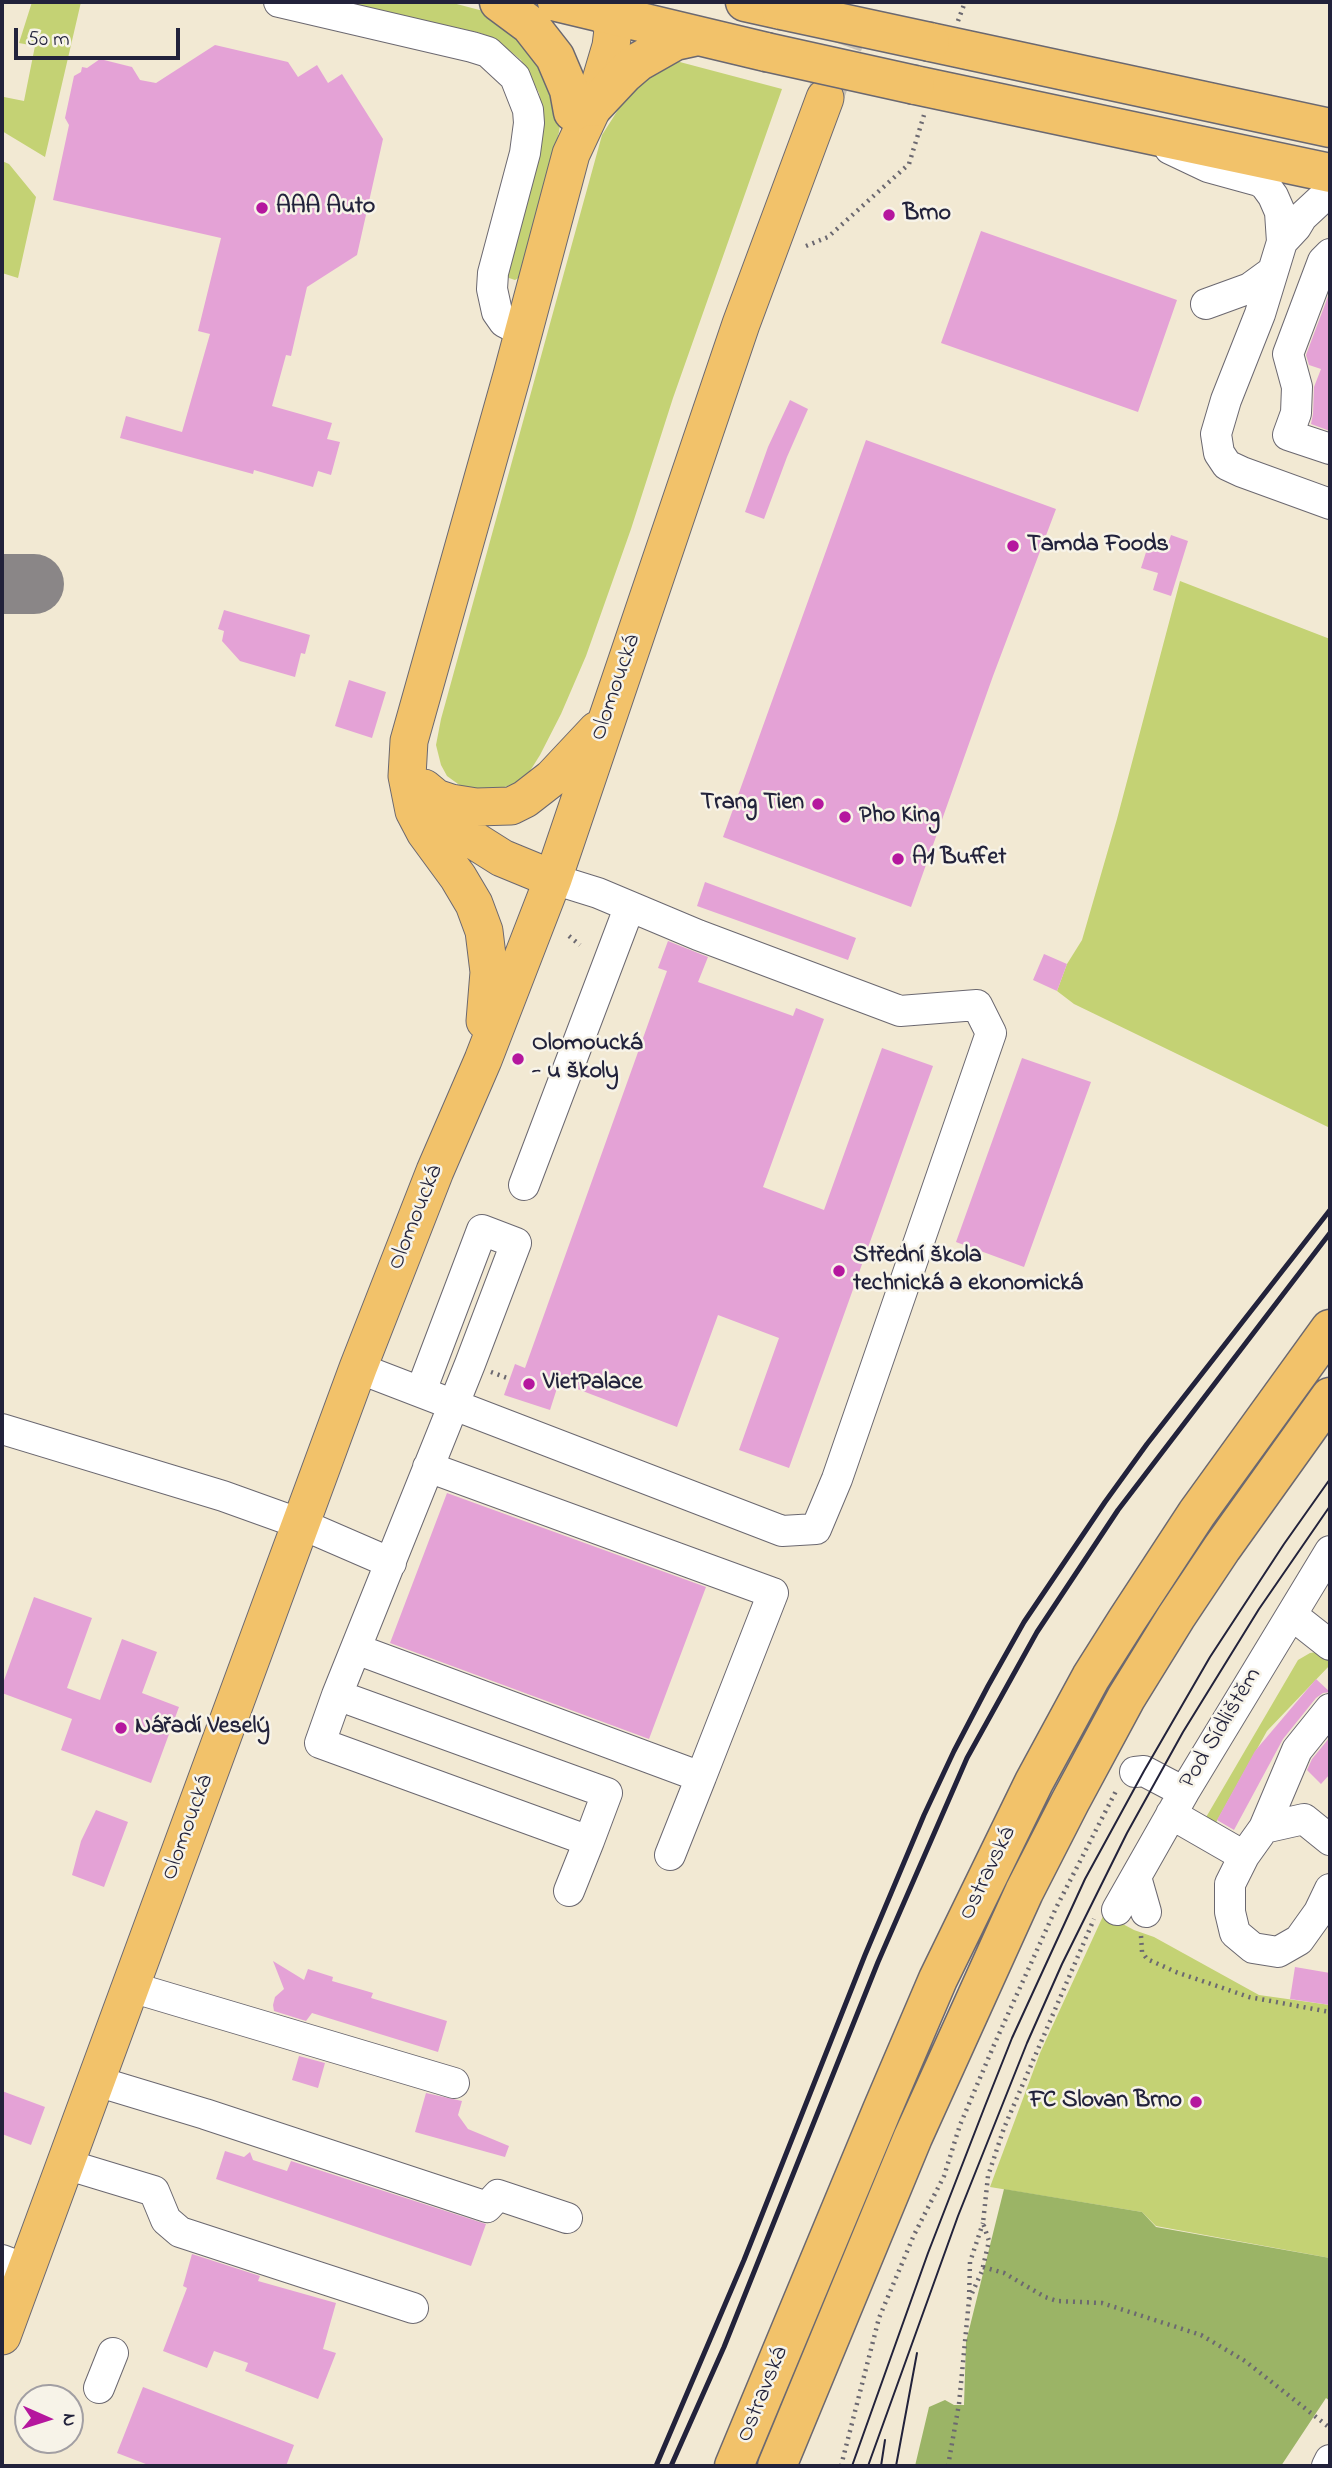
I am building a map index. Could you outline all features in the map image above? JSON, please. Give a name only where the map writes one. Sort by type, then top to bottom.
[{"type":"highway","points":[[499,2],[530,25],[555,57],[569,90],[583,109],[646,57],[675,41],[698,36]]},
{"type":"highway","points":[[557,2],[609,6],[698,36],[766,52],[920,97],[1143,132],[1330,173]]},
{"type":"highway","points":[[763,6],[1330,128]]},
{"type":"highway","name":"Ostravská","points":[[734,2466],[938,1979],[1034,1782],[1091,1677],[1148,1586],[1330,1329]]},
{"type":"highway","name":"Ostravská","points":[[777,2466],[913,2137],[1024,1892],[1070,1802],[1126,1698],[1176,1616],[1330,1397]]},
{"type":"main road","points":[[483,1060],[489,972],[484,931],[474,904],[425,832],[415,811],[407,759],[414,721],[583,109],[588,37],[609,6]]},
{"type":"main road","name":"Olomoucká","points":[[2,2336],[14,2265],[65,2164],[358,1368],[553,879],[741,324],[825,98]]},
{"type":"main road","points":[[419,784],[436,798],[451,803],[476,807],[511,806],[525,799],[552,778],[607,718]]},
{"type":"main road","points":[[414,721],[411,756],[419,784],[429,803],[456,829],[502,858],[553,879]]},
{"type":"street","points":[[279,2],[488,52],[515,77],[528,110],[529,123],[525,153],[493,273],[492,289],[497,312],[504,322],[523,332]]},
{"type":"street","points":[[1143,132],[1176,153],[1208,167],[1250,178],[1265,185],[1280,212],[1282,242],[1260,314],[1226,400],[1216,434],[1219,453],[1227,466],[1330,504]]},
{"type":"street","points":[[1282,242],[1296,228],[1302,217],[1330,191]]},
{"type":"street","points":[[1330,254],[1323,261],[1288,354],[1297,387],[1296,413],[1289,435],[1330,449]]},
{"type":"street","points":[[1206,304],[1250,288],[1272,272]]},
{"type":"street","points":[[358,1368],[782,1531],[816,1529],[837,1479],[991,1033],[977,1006],[900,1011],[553,879]]},
{"type":"street","points":[[524,1185],[629,908]]},
{"type":"street","points":[[421,1391],[482,1230],[516,1243],[320,1743],[589,1841]]},
{"type":"street","points":[[2,1429],[223,1496],[302,1524],[391,1563]]},
{"type":"street","points":[[428,1467],[773,1592],[670,1855]]},
{"type":"street","name":"Pod Sídlištěm","points":[[1132,1911],[1136,1877],[1330,1551]]},
{"type":"street","points":[[1292,1615],[1330,1645]]},
{"type":"street","points":[[356,1648],[701,1777]]},
{"type":"street","points":[[337,1695],[607,1793]]},
{"type":"street","points":[[1330,1709],[1297,1750],[1264,1828],[1244,1856],[1230,1884],[1230,1912],[1236,1933],[1254,1948],[1278,1952],[1299,1940],[1319,1912],[1330,1889]]},
{"type":"street","points":[[569,1891],[624,1748]]},
{"type":"street","points":[[1135,1772],[1144,1771],[1178,1803],[1244,1856]]},
{"type":"street","points":[[1264,1828],[1304,1819],[1330,1839]]},
{"type":"street","points":[[131,1987],[454,2083]]},
{"type":"street","points":[[96,2081],[487,2207],[498,2195],[567,2218]]},
{"type":"street","points":[[65,2164],[154,2191],[166,2220],[180,2232],[413,2308]]},
{"type":"street","points":[[99,2388],[113,2353]]},
{"type":"street","points":[[1327,2466],[1330,2459]]},
{"type":"path","points":[[806,246],[828,237],[909,164],[920,97]]},
{"type":"path","points":[[569,936],[580,945]]},
{"type":"path","points":[[484,1369],[510,1379]]},
{"type":"path","points":[[841,2466],[879,2318],[914,2235],[944,2176],[960,2125],[989,2056],[1056,1908],[1116,1790],[1123,1779],[1135,1772]]},
{"type":"path","points":[[948,2466],[959,2404],[970,2262],[983,2222],[992,2162],[1093,1922],[1104,1908],[1132,1911]]},
{"type":"path","points":[[1154,1964],[1249,1997],[1330,2012]]},
{"type":"path","points":[[969,2300],[983,2267],[989,2241],[983,2222]]},
{"type":"path","points":[[983,2267],[1004,2273],[1045,2297],[1058,2301],[1102,2302],[1201,2334],[1245,2361],[1330,2428]]},
{"type":"green space","points":[[32,2],[81,2],[45,157],[2,131],[4,97],[24,101],[35,46],[19,43]]},
{"type":"green space","points":[[345,2],[449,2],[491,13],[532,41],[561,117],[520,277],[515,280],[506,277],[544,120],[539,93],[521,60],[494,38],[480,33]]},
{"type":"green space","points":[[676,61],[782,89],[673,398],[631,529],[586,656],[561,714],[540,755],[518,783],[477,795],[447,776],[441,765],[436,745],[441,719],[602,135],[623,102],[646,77]]},
{"type":"green space","points":[[2,161],[9,164],[36,197],[18,278],[2,273]]},
{"type":"green space","points":[[1180,581],[1330,639],[1330,1128],[1074,1004],[1057,991],[1067,964],[1082,940]]},
{"type":"green space","points":[[1317,1652],[1330,1659],[1330,1665],[1267,1731],[1213,1828],[1205,1819],[1298,1660]]},
{"type":"green space","name":"FC Slovan Brno","points":[[1104,1914],[1154,1937],[1259,1995],[1330,2005],[1330,2258],[1156,2226],[1142,2212],[990,2187],[1040,2053]]},
{"type":"green space","points":[[1004,2189],[1142,2212],[1156,2227],[1330,2258],[1330,2401],[1326,2398],[1281,2466],[915,2466],[929,2407],[945,2400],[954,2405],[964,2405],[966,2342]]},
{"type":"building","points":[[215,45],[288,62],[298,77],[317,65],[328,83],[342,74],[383,139],[357,255],[307,287],[291,356],[286,355],[272,406],[332,423],[327,439],[340,442],[331,475],[318,471],[313,487],[254,470],[253,474],[120,438],[126,416],[182,432],[210,334],[198,331],[221,238],[53,200],[69,125],[65,118],[74,76],[81,72],[82,67],[87,68],[100,59],[132,67],[140,80],[156,83]]},
{"type":"building","points":[[981,231],[1177,300],[1138,412],[941,343]]},
{"type":"building","points":[[1330,291],[1330,431],[1311,424],[1314,387],[1321,369],[1309,365],[1306,355]]},
{"type":"building","points":[[790,400],[808,409],[764,519],[745,512],[768,447]]},
{"type":"building","points":[[866,440],[1056,509],[911,907],[723,837]]},
{"type":"building","points":[[1171,535],[1188,541],[1171,596],[1153,590],[1158,573],[1141,568],[1148,546],[1165,552]]},
{"type":"building","points":[[224,610],[310,635],[305,654],[301,653],[295,677],[240,661],[222,641],[224,631],[218,629]]},
{"type":"building","points":[[349,680],[386,692],[372,738],[335,726]]},
{"type":"building","points":[[705,882],[856,938],[848,960],[697,906]]},
{"type":"building","points":[[668,941],[708,957],[698,982],[793,1016],[796,1008],[824,1019],[763,1187],[824,1210],[882,1048],[933,1066],[789,1468],[739,1450],[779,1338],[718,1315],[677,1427],[559,1382],[550,1410],[504,1395],[515,1364],[525,1368],[667,971],[658,968]]},
{"type":"building","points":[[1044,954],[1067,964],[1057,991],[1033,980]]},
{"type":"building","points":[[1022,1058],[1091,1082],[1024,1267],[956,1242]]},
{"type":"building","points":[[447,1493],[706,1587],[649,1739],[390,1643]]},
{"type":"building","points":[[34,1597],[92,1618],[67,1688],[100,1700],[122,1639],[157,1652],[142,1693],[179,1707],[151,1783],[61,1750],[72,1719],[2,1693],[2,1686]]},
{"type":"building","points":[[1316,1679],[1330,1692],[1316,1698],[1283,1739],[1234,1830],[1217,1820],[1255,1751]]},
{"type":"building","points":[[1330,1737],[1330,1774],[1321,1784],[1307,1770],[1312,1759]]},
{"type":"building","points":[[96,1810],[128,1822],[104,1887],[72,1875],[81,1841]]},
{"type":"building","points":[[273,1961],[304,1980],[308,1969],[333,1977],[332,1981],[373,1993],[371,1998],[447,2021],[438,2052],[312,2013],[306,2021],[274,2011],[275,1997],[284,1989]]},
{"type":"building","points":[[1295,1967],[1330,1973],[1330,2005],[1290,1999]]},
{"type":"building","points":[[299,2056],[325,2063],[318,2088],[292,2080]]},
{"type":"building","points":[[2,2091],[45,2107],[31,2145],[2,2134]]},
{"type":"building","points":[[426,2093],[462,2101],[458,2115],[468,2129],[509,2146],[505,2157],[415,2132]]},
{"type":"building","points":[[225,2151],[244,2157],[250,2152],[253,2160],[287,2171],[291,2161],[486,2224],[471,2266],[216,2179]]},
{"type":"building","points":[[192,2254],[260,2276],[258,2281],[336,2303],[323,2349],[336,2353],[318,2399],[245,2371],[248,2363],[214,2351],[207,2368],[163,2351],[187,2288],[183,2286]]},
{"type":"building","points":[[143,2387],[294,2445],[286,2466],[151,2466],[117,2453]]},
{"type":"taxiway","points":[[2,584],[34,584]]},
{"type":"tunnel","points":[[825,97],[859,2]]},
{"type":"tram line","points":[[852,2466],[928,2253],[985,2106],[1012,2038],[1085,1879],[1210,1657],[1330,1479]]},
{"type":"tram line","points":[[868,2466],[958,2216],[1027,2043],[1062,1964],[1127,1833],[1183,1732],[1259,1609],[1330,1506]]},
{"type":"tram line","points":[[896,2466],[917,2353]]},
{"type":"tram line","points":[[881,2466],[885,2440]]},
{"type":"railway","points":[[656,2466],[744,2260],[865,1955],[924,1815],[988,1686],[1024,1622],[1105,1502],[1147,1444],[1330,1210]]},
{"type":"railway","points":[[671,2466],[724,2347],[878,1962],[967,1758],[1037,1632],[1118,1510],[1330,1233]]},
{"type":"place","name":"AAA Auto","points":[[262,208]]},
{"type":"place","name":"Brno","points":[[889,215]]},
{"type":"place","name":"Tamda Foods","points":[[1013,546]]},
{"type":"place","name":"Trang Tien","points":[[818,804]]},
{"type":"place","name":"Pho King","points":[[845,817]]},
{"type":"place","name":"A1 Buffet","points":[[898,859]]},
{"type":"place","name":"Olomoucká - u školy","points":[[518,1059]]},
{"type":"place","name":"Střední škola technická a ekonomická","points":[[839,1271]]},
{"type":"place","name":"VietPalace","points":[[529,1384]]},
{"type":"place","name":"Nářadí Veselý","points":[[121,1728]]},
{"type":"place","name":"FC Slovan Brno","points":[[1196,2102]]}]
